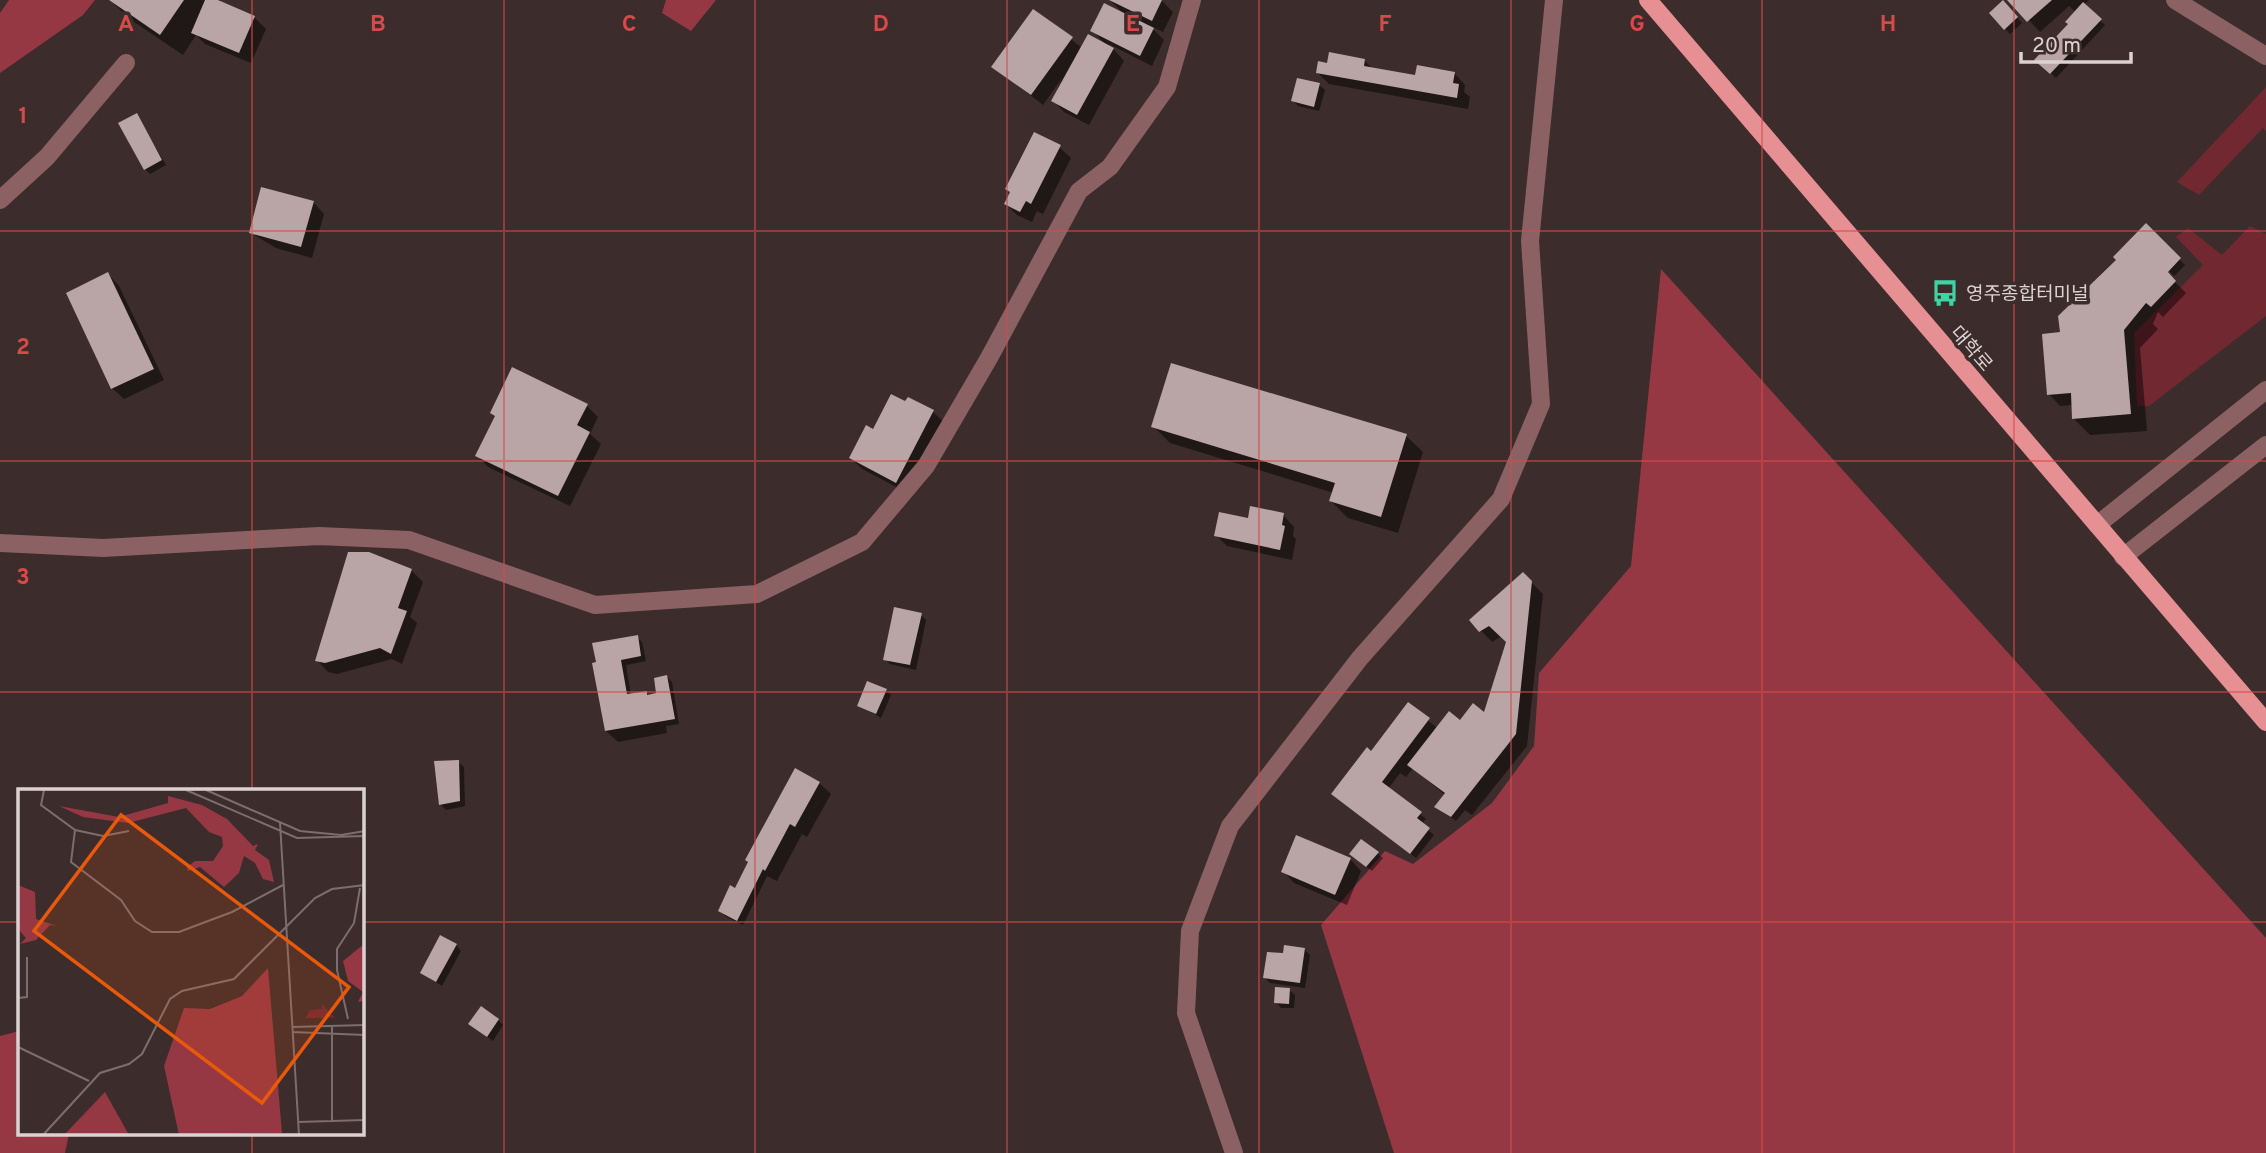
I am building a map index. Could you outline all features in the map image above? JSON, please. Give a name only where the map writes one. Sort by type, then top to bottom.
[{"type":"main road","name":"대학로","points":[[1648,0],[2266,722]]},
{"type":"street","points":[[0,543],[103,548],[319,536],[410,540],[595,605],[757,594],[862,542],[926,466],[989,358],[1079,191],[1110,167],[1167,86],[1192,0]]},
{"type":"street","points":[[1234,1153],[1186,1013],[1190,931],[1230,826],[1360,658],[1502,499],[1541,404],[1530,241],[1554,0]]},
{"type":"street","points":[[2175,0],[2266,56]]},
{"type":"street","points":[[0,200],[47,157],[126,63]]},
{"type":"street","points":[[2097,525],[2266,390]]},
{"type":"street","points":[[2123,557],[2266,444]]},
{"type":"shaded area","points":[[9,0],[95,0],[83,15],[0,73],[0,13]]},
{"type":"shaded area","points":[[666,0],[716,0],[691,31],[662,13]]},
{"type":"shaded area","points":[[2266,87],[2266,131],[2263,128],[2199,195],[2177,182]]},
{"type":"shaded area","points":[[2250,226],[2266,234],[2266,316],[2149,406],[2137,406],[2134,333],[2203,265],[2176,237],[2188,228],[2222,255]]},
{"type":"shaded area","points":[[1661,269],[2266,938],[2266,1153],[1394,1153],[1321,925],[1385,851],[1413,864],[1492,803],[1534,746],[1539,673],[1631,566]]},
{"type":"shaded area","points":[[18,1031],[18,1136],[69,1136],[65,1153],[0,1153],[0,1036]]},
{"type":"building","points":[[109,0],[184,0],[160,35]]},
{"type":"building","points":[[205,0],[218,0],[255,16],[239,53],[191,33]]},
{"type":"building","points":[[1109,0],[1162,0],[1152,21]]},
{"type":"building","points":[[2003,0],[2018,17],[2004,30],[1989,13]]},
{"type":"building","points":[[2007,0],[2052,0],[2027,22]]},
{"type":"building","points":[[2083,2],[2102,19],[2050,74],[2034,60],[2068,24],[2065,22]]},
{"type":"building","points":[[1104,3],[1154,28],[1140,56],[1090,31]]},
{"type":"building","points":[[1033,9],[1073,37],[1031,95],[991,67]]},
{"type":"building","points":[[1088,34],[1114,48],[1077,115],[1051,101]]},
{"type":"building","points":[[1329,52],[1365,59],[1364,66],[1415,75],[1417,65],[1455,72],[1453,83],[1459,84],[1457,98],[1316,73],[1318,61],[1327,63]]},
{"type":"building","points":[[1297,78],[1320,83],[1314,107],[1291,101]]},
{"type":"building","points":[[137,113],[162,160],[144,170],[118,123]]},
{"type":"building","points":[[1034,132],[1061,145],[1031,204],[1026,201],[1020,212],[1004,204],[1010,192],[1005,189]]},
{"type":"building","points":[[261,187],[314,201],[301,247],[249,233]]},
{"type":"building","points":[[2146,223],[2181,258],[2168,272],[2176,281],[2151,307],[2146,303],[2124,330],[2131,414],[2072,419],[2071,393],[2047,395],[2042,334],[2060,332],[2058,316],[2116,260],[2113,257]]},
{"type":"building","points":[[108,272],[154,369],[111,389],[66,293]]},
{"type":"building","points":[[1171,363],[1407,434],[1381,517],[1329,501],[1335,483],[1151,427]]},
{"type":"building","points":[[512,367],[588,404],[577,425],[590,432],[558,496],[475,456],[495,416],[490,413]]},
{"type":"building","points":[[891,394],[905,401],[908,397],[934,410],[896,483],[849,458],[866,425],[873,429]]},
{"type":"building","points":[[1250,506],[1284,513],[1282,525],[1285,526],[1280,550],[1214,536],[1219,512],[1248,518]]},
{"type":"building","points":[[348,552],[369,552],[412,569],[398,608],[407,611],[391,654],[380,648],[325,663],[315,661]]},
{"type":"building","points":[[1523,572],[1532,581],[1516,734],[1451,817],[1434,807],[1445,793],[1407,765],[1449,711],[1460,720],[1473,703],[1484,712],[1506,642],[1489,626],[1479,632],[1469,620]]},
{"type":"building","points":[[894,607],[922,613],[910,665],[883,660]]},
{"type":"building","points":[[638,635],[641,656],[621,660],[627,694],[647,691],[647,695],[656,693],[654,678],[667,675],[675,719],[605,731],[592,663],[596,662],[592,643]]},
{"type":"building","points":[[867,681],[887,689],[876,714],[857,706]]},
{"type":"building","points":[[1408,702],[1430,718],[1382,782],[1422,812],[1417,818],[1430,828],[1410,854],[1331,794],[1367,747],[1371,751]]},
{"type":"building","points":[[459,760],[460,801],[439,805],[434,761]]},
{"type":"building","points":[[795,768],[820,782],[795,827],[790,824],[765,871],[763,869],[737,921],[718,911],[730,885],[735,888],[748,862],[745,860]]},
{"type":"building","points":[[1296,835],[1351,858],[1335,895],[1281,872]]},
{"type":"building","points":[[1361,839],[1379,852],[1366,867],[1349,854]]},
{"type":"building","points":[[440,935],[457,944],[436,982],[420,973]]},
{"type":"building","points":[[1284,945],[1305,948],[1300,983],[1263,978],[1267,952],[1283,953]]},
{"type":"building","points":[[1275,987],[1290,988],[1289,1004],[1274,1003]]},
{"type":"building","points":[[481,1006],[499,1019],[487,1037],[468,1024]]},
{"type":"place","name":"영주종합터미널","points":[[1945,293]]}]
